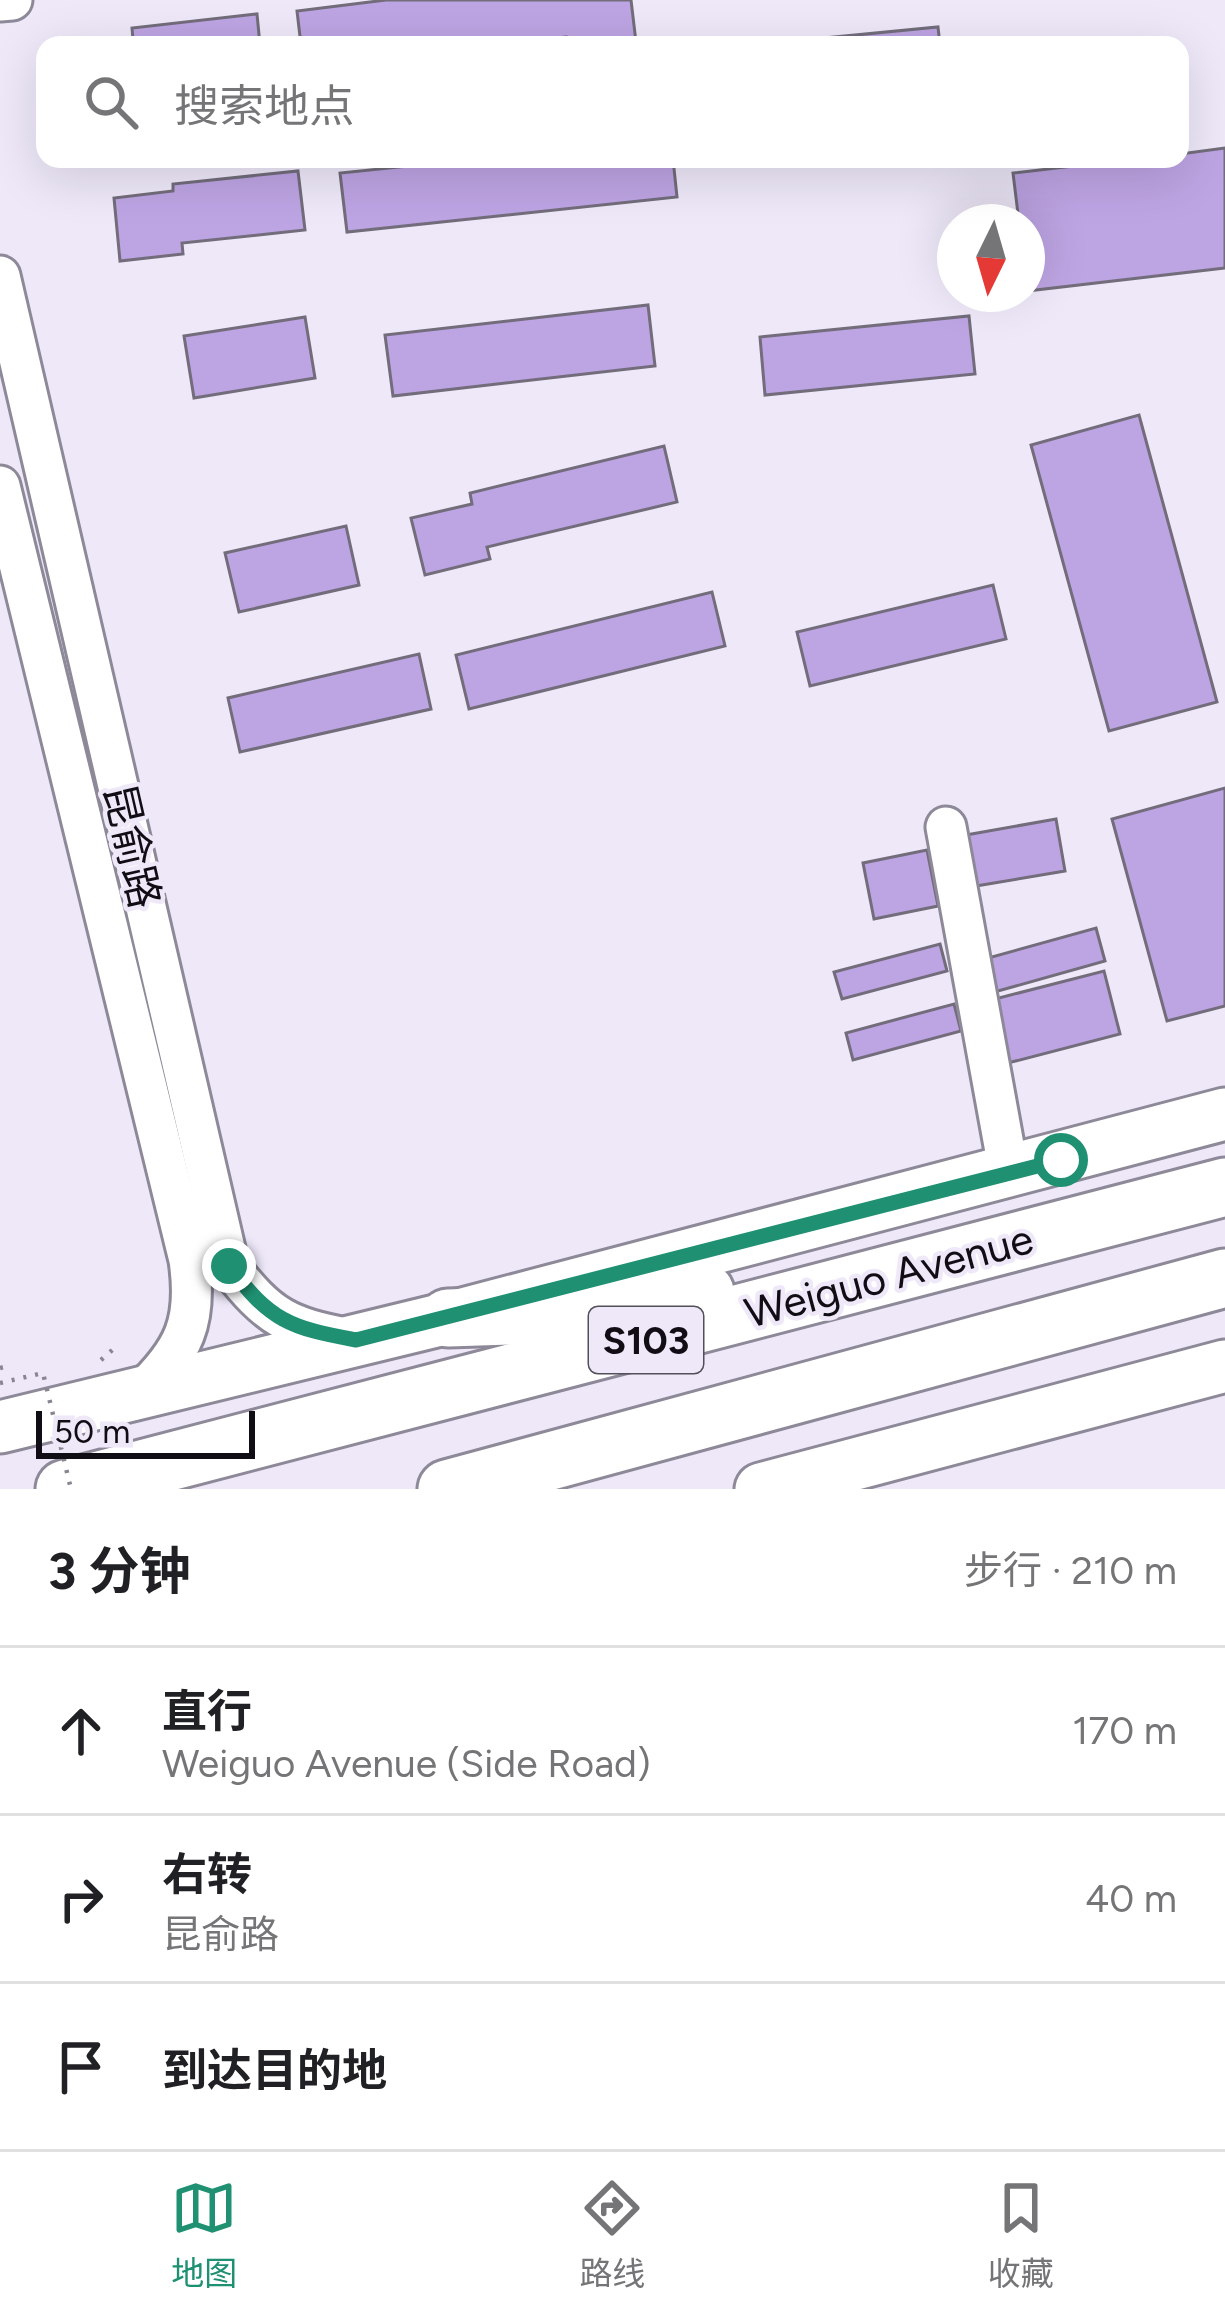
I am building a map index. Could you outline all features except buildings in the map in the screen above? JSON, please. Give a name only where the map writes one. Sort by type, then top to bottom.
[{"type":"highway","name":"Weiguo Avenue","points":[[68,1489],[1225,1186]]},
{"type":"highway","points":[[448,1318],[537,1315],[776,1280],[888,1277]]},
{"type":"highway","name":"S103","points":[[447,1489],[1225,1278]]},
{"type":"main road","points":[[0,1427],[448,1318],[1225,1114]]},
{"type":"main road","points":[[761,1489],[1225,1366]]},
{"type":"street","points":[[0,2],[12,0]]},
{"type":"street","name":"昆俞路","points":[[0,276],[229,1266],[257,1303],[300,1330],[356,1340]]},
{"type":"street","name":"昆俞路","points":[[0,486],[194,1292],[182,1346],[140,1393]]},
{"type":"street","points":[[946,827],[1009,1173]]},
{"type":"path","points":[[0,1384],[44,1373],[68,1489]]},
{"type":"route","points":[[229,1266],[257,1303],[300,1330],[356,1340],[1061,1160]]}]
